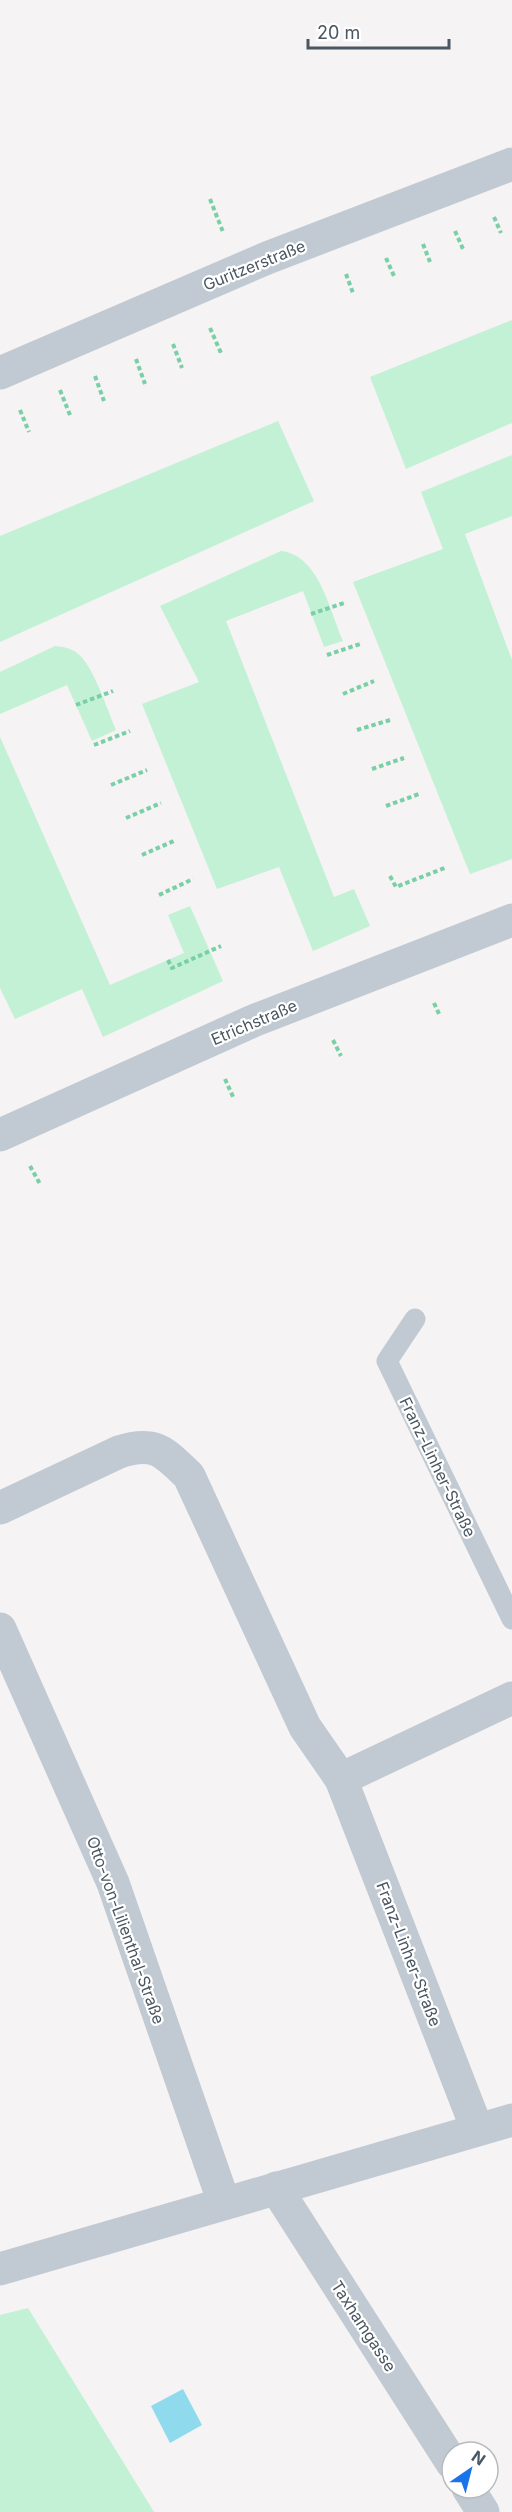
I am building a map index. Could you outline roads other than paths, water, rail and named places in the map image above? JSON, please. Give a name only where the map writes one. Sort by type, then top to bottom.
[{"type":"street","name":"Guritzerstraße","points":[[0,373],[267,258],[512,164]]},
{"type":"street","name":"Etrichstraße","points":[[0,1135],[253,1021],[512,920]]},
{"type":"street","name":"Franz-Linher-Straße","points":[[0,1508],[119,1452],[139,1445],[155,1448],[189,1476],[305,1727],[341,1779],[477,2129]]},
{"type":"street","name":"Otto-von-Lilienthal-Straße","points":[[0,1629],[113,1883],[224,2203]]},
{"type":"street","points":[[341,1779],[512,1698]]},
{"type":"street","points":[[3,2260],[224,2203],[512,2120]]},
{"type":"street","name":"Taxhamgasse","points":[[276,2188],[440,2444]]},
{"type":"lane","name":"Franz-Linher-Straße","points":[[415,1318],[387,1361],[512,1619]]},
{"type":"water","points":[[183,2389],[202,2425],[170,2443],[151,2406]]}]
